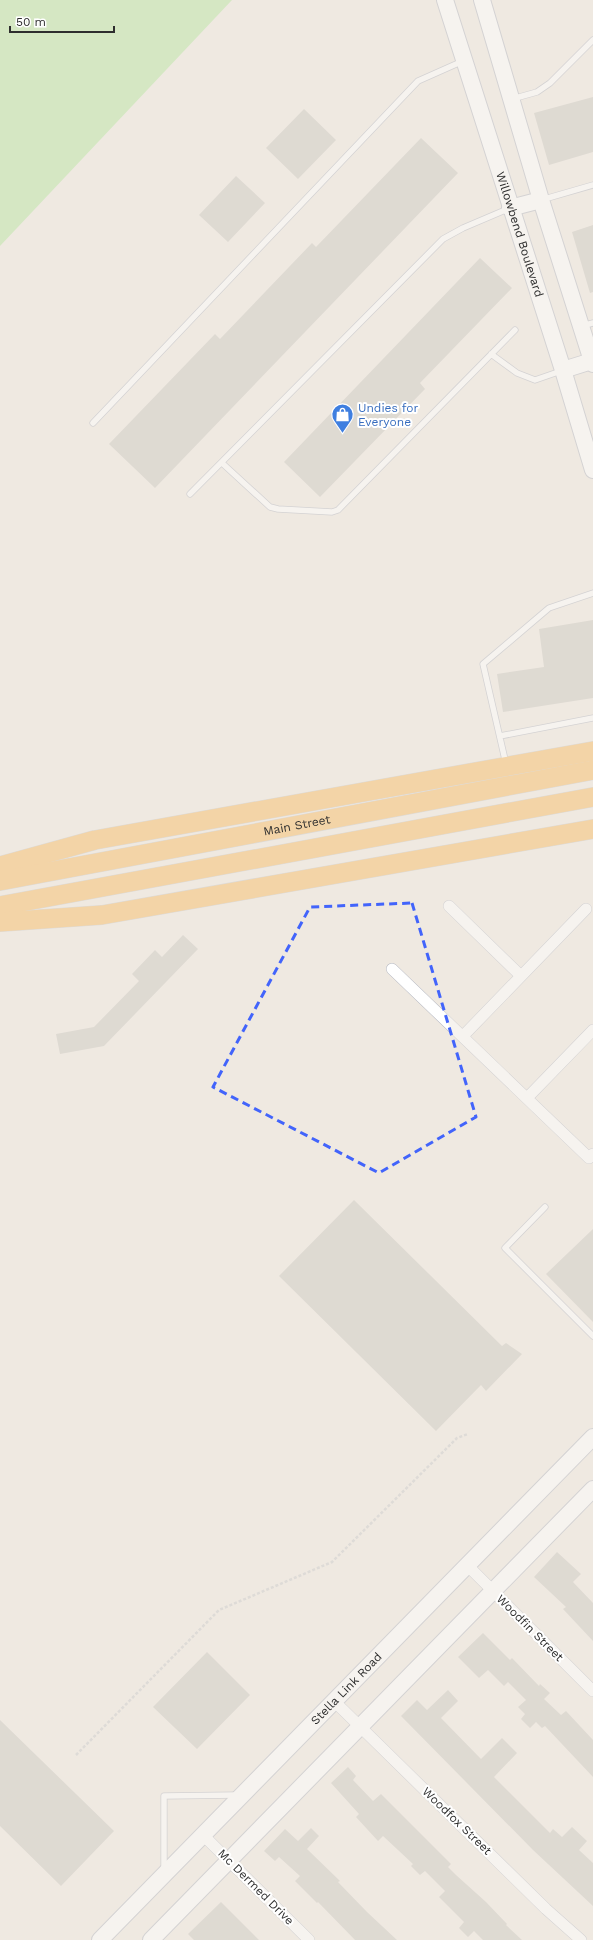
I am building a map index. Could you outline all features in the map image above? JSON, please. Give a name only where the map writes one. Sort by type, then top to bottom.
[{"type":"highway","points":[[0,866],[95,840],[593,751]]},
{"type":"highway","name":"Main Street","points":[[0,882],[593,770]]},
{"type":"highway","name":"Main Street","points":[[0,906],[593,797]]},
{"type":"highway","points":[[0,922],[102,915],[593,828]]},
{"type":"main road","name":"Willowbend Boulevard","points":[[445,0],[510,208],[563,370],[593,470]]},
{"type":"main road","points":[[482,0],[541,200],[587,325],[592,363],[563,370]]},
{"type":"main road","points":[[510,208],[541,200]]},
{"type":"main road","name":"Stella Link Road","points":[[100,1940],[593,1437]]},
{"type":"main road","points":[[151,1940],[593,1489]]},
{"type":"street","points":[[449,906],[521,976]]},
{"type":"street","points":[[463,1036],[586,909]]},
{"type":"street","points":[[392,969],[589,1158],[593,1154]]},
{"type":"street","points":[[527,1098],[593,1030]]},
{"type":"street","name":"Woodfin Street","points":[[467,1565],[593,1691]]},
{"type":"street","name":"Woodfox Street","points":[[334,1701],[546,1909],[581,1940]]},
{"type":"street","name":"Mc Dermed Drive","points":[[203,1835],[309,1940]]},
{"type":"lane","points":[[512,99],[537,92],[550,83],[593,40]]},
{"type":"lane","points":[[94,423],[418,81],[464,61]]},
{"type":"lane","points":[[541,200],[593,185]]},
{"type":"lane","points":[[190,494],[443,239],[463,228],[510,208]]},
{"type":"lane","points":[[222,463],[270,507],[278,509],[332,512],[338,510],[515,330]]},
{"type":"lane","points":[[491,354],[517,373],[535,380],[563,370]]},
{"type":"lane","points":[[506,766],[483,664],[549,608],[593,592]]},
{"type":"lane","points":[[500,736],[593,718]]},
{"type":"lane","points":[[545,1206],[505,1248],[593,1336]]},
{"type":"lane","points":[[164,1875],[164,1796],[242,1795]]},
{"type":"path","points":[[76,1755],[219,1610],[332,1562],[457,1438],[468,1434]]},
{"type":"highlighted area","points":[[412,903],[476,1117],[379,1173],[213,1087],[310,907]]},
{"type":"green space","points":[[0,0],[232,0],[0,246]]},
{"type":"building","points":[[593,97],[593,152],[549,165],[534,113]]},
{"type":"building","points":[[304,109],[336,140],[298,179],[266,148]]},
{"type":"building","points":[[421,138],[458,173],[155,488],[109,444],[215,334],[220,339],[312,243],[316,247]]},
{"type":"building","points":[[236,176],[265,203],[228,242],[199,215]]},
{"type":"building","points":[[593,225],[593,292],[590,293],[572,232]]},
{"type":"building","points":[[480,258],[512,288],[420,383],[425,389],[320,497],[284,462]]},
{"type":"building","points":[[593,620],[593,698],[503,712],[497,674],[544,667],[539,629]]},
{"type":"building","points":[[183,935],[198,949],[104,1046],[60,1054],[56,1034],[94,1027],[139,981],[132,974],[155,950],[162,957]]},
{"type":"building","points":[[354,1200],[502,1346],[506,1343],[522,1354],[486,1391],[481,1385],[436,1431],[279,1276]]},
{"type":"building","points":[[593,1229],[593,1322],[546,1274]]},
{"type":"building","points":[[557,1552],[581,1574],[573,1582],[593,1603],[593,1641],[563,1609],[566,1607],[534,1577]]},
{"type":"building","points":[[483,1633],[510,1660],[512,1658],[539,1686],[540,1684],[550,1693],[544,1699],[561,1715],[566,1711],[593,1740],[593,1777],[545,1726],[542,1728],[536,1722],[530,1728],[521,1719],[525,1714],[518,1707],[526,1700],[508,1682],[504,1686],[488,1670],[479,1678],[458,1657]]},
{"type":"building","points":[[207,1652],[250,1695],[197,1749],[153,1707]]},
{"type":"building","points":[[448,1690],[458,1701],[441,1718],[481,1759],[502,1738],[517,1753],[494,1777],[550,1833],[553,1829],[562,1837],[572,1827],[587,1841],[579,1850],[593,1863],[593,1906],[533,1850],[401,1716],[417,1700],[427,1710]]},
{"type":"building","points":[[0,1720],[114,1831],[61,1886],[0,1826]]},
{"type":"building","points":[[348,1767],[356,1776],[353,1780],[373,1801],[381,1794],[451,1864],[448,1867],[486,1902],[507,1924],[506,1925],[522,1940],[483,1940],[474,1931],[468,1937],[459,1928],[464,1922],[439,1897],[445,1891],[425,1871],[420,1875],[411,1866],[413,1864],[383,1836],[378,1841],[356,1817],[359,1814],[331,1783]]},
{"type":"building","points":[[311,1828],[319,1836],[307,1849],[340,1881],[338,1882],[367,1912],[397,1940],[355,1940],[295,1881],[300,1876],[279,1857],[275,1861],[264,1851],[285,1829],[298,1841]]},
{"type":"building","points":[[221,1902],[259,1940],[194,1940],[188,1934]]},
{"type":"place","name":"Undies for Everyone","points":[[342,434]]}]
